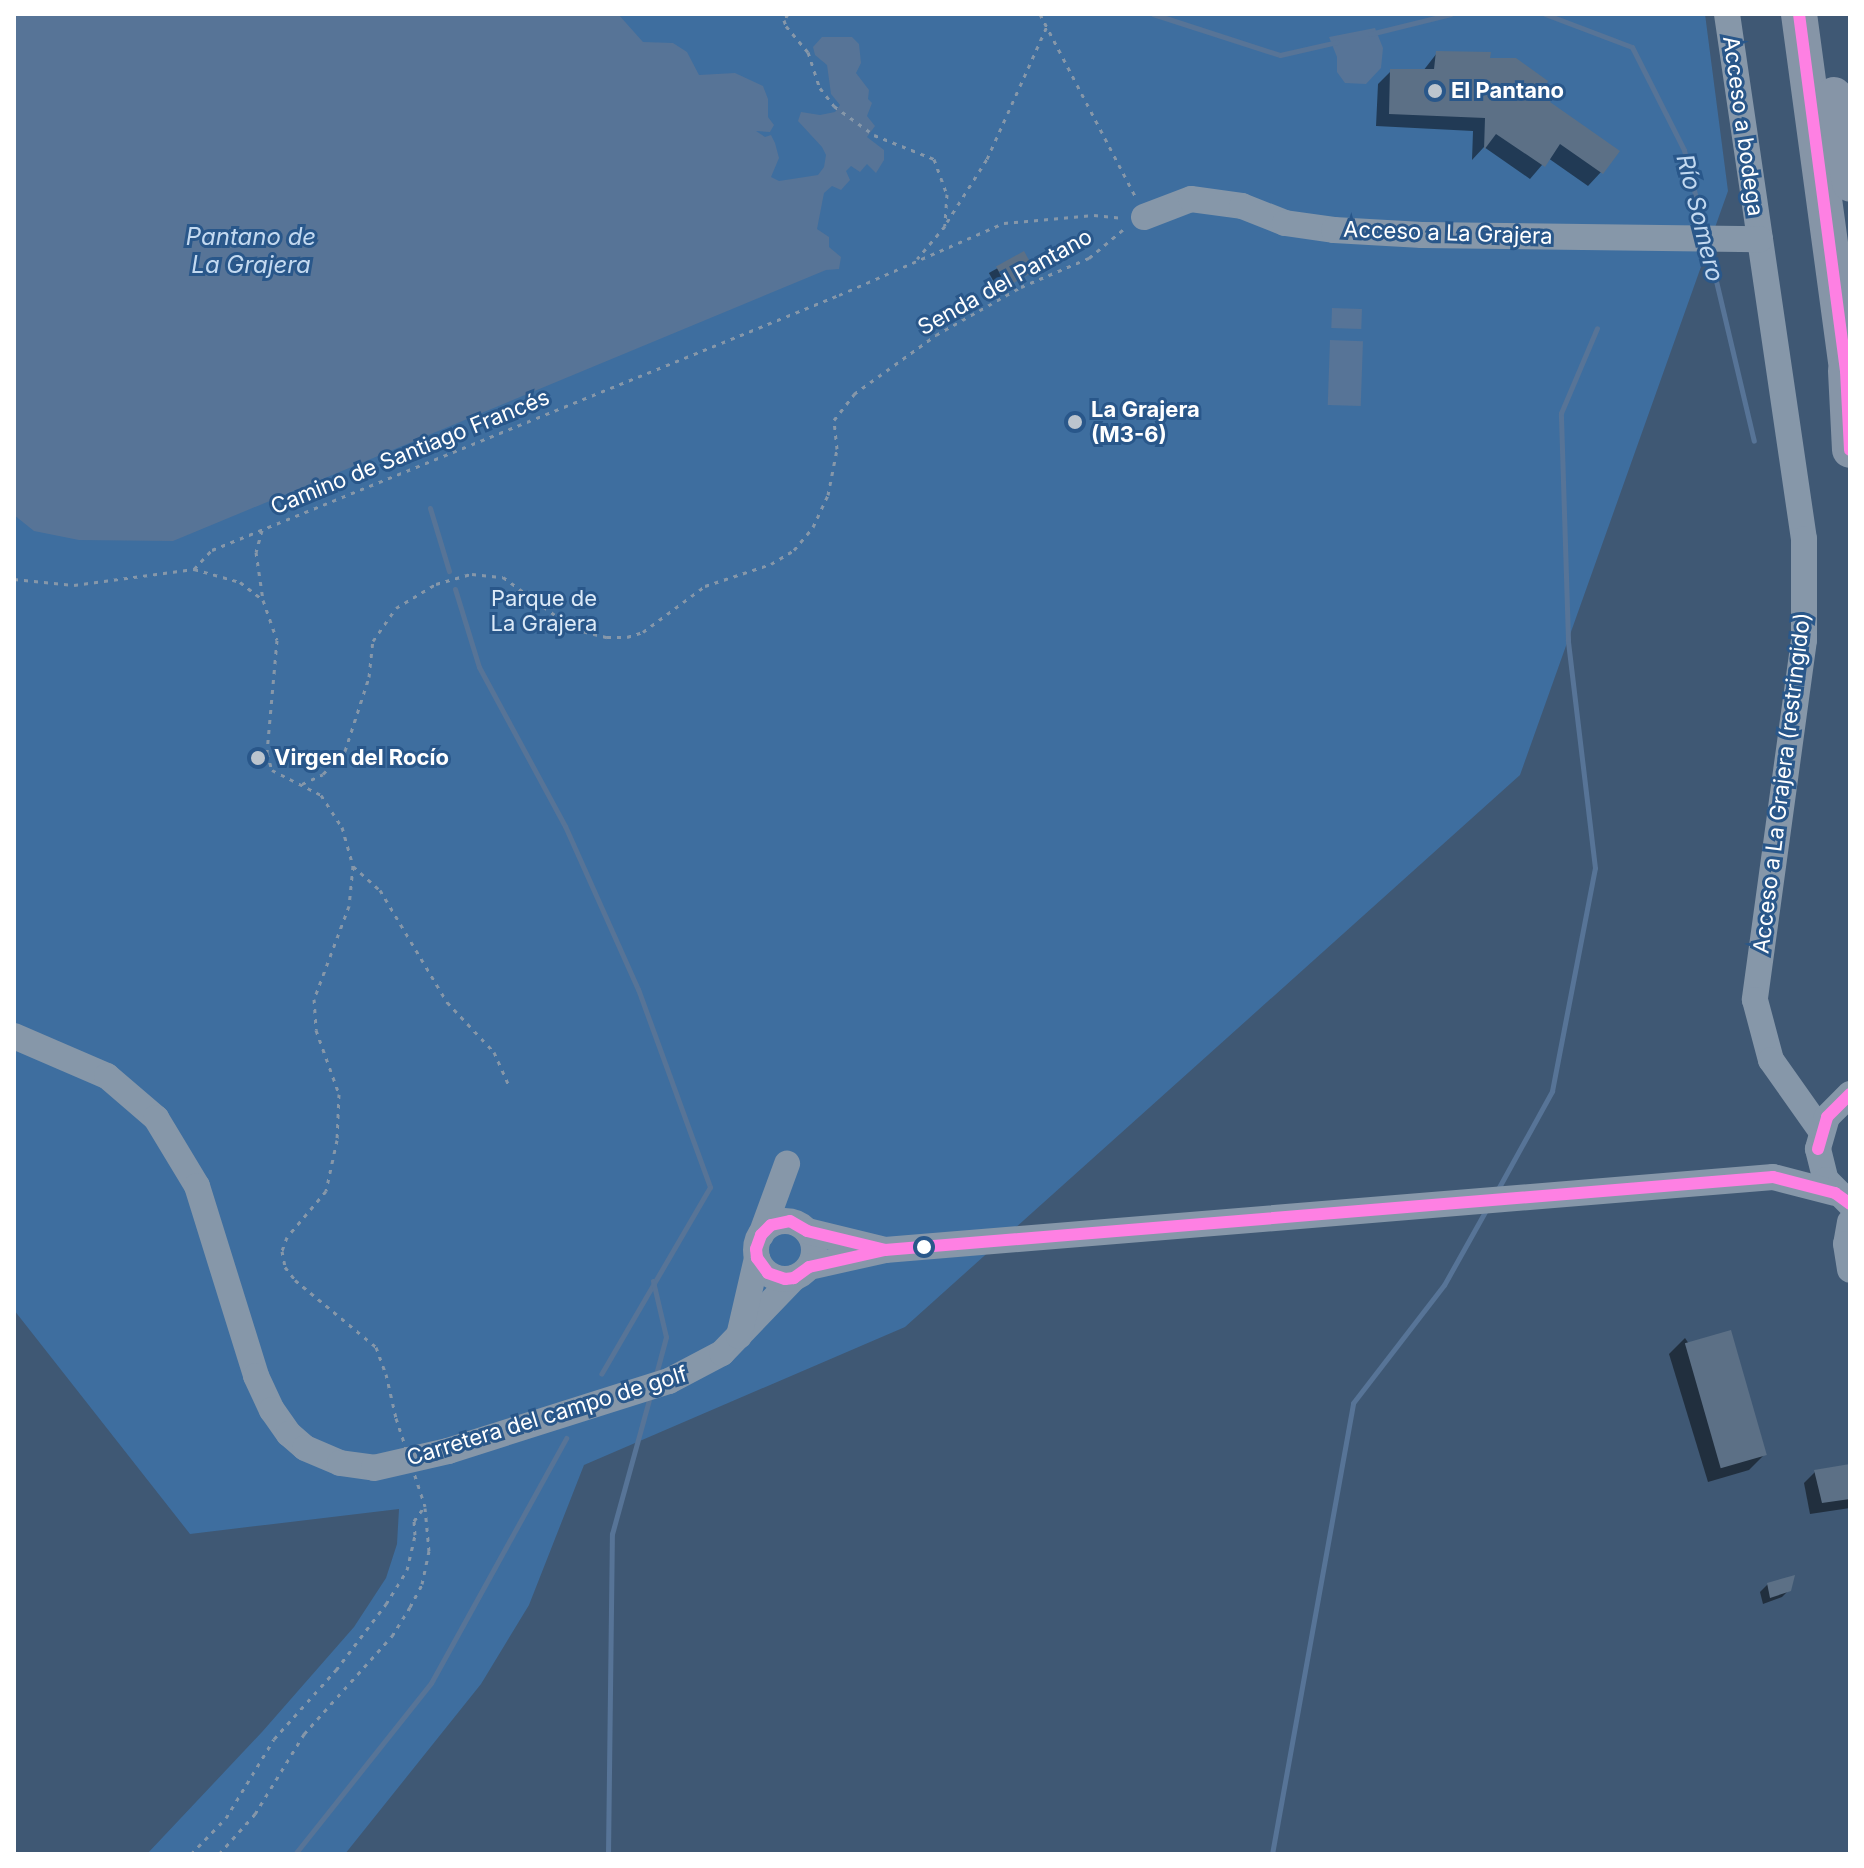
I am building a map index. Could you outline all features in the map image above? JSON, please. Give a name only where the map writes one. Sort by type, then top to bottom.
[{"type":"highway","points":[[1799,14],[1848,381],[1850,450]]},
{"type":"highway","points":[[1822,14],[1850,184]]},
{"type":"street","name":"Acceso a bodega","points":[[1727,14],[1760,239]]},
{"type":"street","name":"Acceso a La Grajera","points":[[1138,218],[1191,199],[1242,206],[1285,223],[1334,230],[1422,235],[1760,239]]},
{"type":"street","name":"Acceso a La Grajera (restringido)","points":[[1760,239],[1804,539],[1804,640],[1755,1000],[1771,1060],[1788,1081]]},
{"type":"street","name":"Carretera del campo de golf","points":[[14,1036],[107,1076],[156,1118],[197,1186],[256,1376],[267,1399],[289,1434],[321,1457],[374,1468],[448,1451],[669,1381],[700,1368],[739,1337],[801,1273]]},
{"type":"street","points":[[1788,1081],[1848,1095]]},
{"type":"street","points":[[1788,1081],[1820,1140]]},
{"type":"street","points":[[1843,1199],[1820,1165],[1820,1140],[1827,1117],[1848,1095]]},
{"type":"street","points":[[1773,1177],[1820,1140]]},
{"type":"street","points":[[739,1337],[759,1246],[787,1164],[803,1228],[815,1249],[801,1273]]},
{"type":"street","points":[[759,1246],[768,1273],[776,1278],[885,1250],[1773,1177],[1843,1199]]},
{"type":"street","points":[[759,1246],[780,1222],[885,1250]]},
{"type":"street","points":[[1850,1222],[1846,1244],[1850,1270]]},
{"type":"path","points":[[788,14],[784,20],[786,26],[808,52],[820,88],[834,106],[874,135],[934,159],[947,194],[945,226]]},
{"type":"path","points":[[914,262],[1004,223],[1094,215],[1138,218],[1040,14]]},
{"type":"path","name":"Camino de Santiago Francés","points":[[219,1854],[255,1814],[304,1734],[392,1636],[422,1584],[429,1551],[425,1506],[376,1347],[295,1280],[285,1267],[282,1251],[287,1237],[326,1191],[337,1140],[339,1094],[316,1030],[314,999],[349,906],[353,866],[342,827],[321,795],[272,770],[267,753],[277,640],[263,600],[256,552],[262,530],[914,262],[945,226],[987,159],[1047,25]]},
{"type":"path","name":"Senda del Pantano","points":[[302,784],[323,774],[345,751],[369,677],[373,641],[396,608],[436,584],[460,577],[472,574],[503,577],[574,629],[617,637],[643,632],[705,586],[771,564],[794,550],[813,527],[828,495],[837,449],[834,420],[854,394],[948,328],[1021,287],[1089,258],[1138,218]]},
{"type":"path","points":[[194,569],[212,550],[262,530]]},
{"type":"path","points":[[14,579],[74,585],[178,568],[194,569],[240,582],[263,600]]},
{"type":"path","points":[[353,866],[380,890],[447,1002],[494,1052],[510,1088]]},
{"type":"path","points":[[191,1854],[226,1818],[274,1739],[336,1670],[386,1604],[407,1570],[415,1535],[414,1521],[425,1506]]},
{"type":"green space","name":"Parque de La Grajera","points":[[14,14],[1705,14],[1728,191],[1520,775],[905,1327],[584,1465],[529,1605],[481,1684],[345,1854],[147,1854],[262,1732],[354,1627],[386,1578],[397,1544],[399,1509],[190,1534],[14,1310]]},
{"type":"water","name":"Pantano de La Grajera","points":[[14,14],[618,14],[643,42],[673,43],[687,52],[699,75],[735,73],[763,86],[768,99],[768,117],[774,125],[770,132],[756,131],[765,137],[771,135],[775,143],[779,158],[771,177],[779,181],[818,175],[824,167],[826,155],[822,147],[798,121],[801,112],[820,115],[835,112],[840,105],[831,94],[827,65],[815,55],[813,47],[822,37],[852,37],[859,44],[861,63],[856,73],[869,90],[868,99],[872,103],[867,116],[875,126],[867,137],[884,150],[884,160],[876,173],[867,164],[860,172],[851,166],[846,171],[850,180],[841,190],[832,186],[824,193],[817,229],[829,237],[829,247],[841,257],[839,269],[826,270],[173,541],[79,540],[34,531],[14,515]]},
{"type":"water","points":[[1375,28],[1383,48],[1381,68],[1366,84],[1345,83],[1337,72],[1337,57],[1329,37]]},
{"type":"water","points":[[1332,308],[1362,309],[1361,329],[1331,328]]},
{"type":"water","points":[[1330,340],[1363,341],[1361,406],[1328,405]]},
{"type":"building","points":[[1436,51],[1491,52],[1490,58],[1516,58],[1548,81],[1545,88],[1556,95],[1550,102],[1620,151],[1603,174],[1560,144],[1545,167],[1496,134],[1484,150],[1485,118],[1389,114],[1390,69],[1434,69]]},
{"type":"building","points":[[1024,251],[1035,271],[1007,287],[996,267]]},
{"type":"building","points":[[1731,1330],[1767,1455],[1721,1468],[1685,1343]]},
{"type":"building","points":[[1850,1464],[1850,1499],[1822,1503],[1814,1470]]},
{"type":"building","points":[[1795,1575],[1791,1591],[1770,1598],[1767,1583]]},
{"type":"waterway","name":"Río Somero","points":[[1153,14],[1280,55],[1337,42]]},
{"type":"waterway","name":"Río Somero","points":[[1370,34],[1451,14]]},
{"type":"waterway","name":"Río Somero","points":[[1545,14],[1632,47],[1684,150],[1704,230]]},
{"type":"waterway","name":"Río Somero","points":[[1708,247],[1754,441]]},
{"type":"waterway","points":[[1498,1189],[1552,1091],[1595,868],[1568,640],[1561,413],[1597,328]]},
{"type":"waterway","points":[[430,508],[449,571]]},
{"type":"waterway","points":[[455,589],[479,667],[565,826],[638,989],[710,1187],[601,1374]]},
{"type":"waterway","points":[[1272,1854],[1353,1403],[1444,1285],[1487,1208]]},
{"type":"waterway","points":[[653,1281],[666,1337],[656,1375]]},
{"type":"waterway","points":[[608,1854],[612,1534],[650,1396]]},
{"type":"waterway","points":[[295,1854],[431,1683],[566,1438]]},
{"type":"transit line","points":[[1799,14],[1846,371],[1850,450]]},
{"type":"transit line","points":[[1818,1149],[1827,1117],[1850,1094]]},
{"type":"transit line","points":[[885,1250],[1773,1177],[1835,1193],[1850,1204]]},
{"type":"transit line","points":[[790,1221],[807,1231],[885,1250],[809,1267],[794,1278],[785,1279],[768,1273],[757,1258],[756,1249],[761,1235],[771,1225],[790,1221]]},
{"type":"place","name":"El Pantano","points":[[1435,91]]},
{"type":"place","name":"La Grajera (M3-6)","points":[[1075,422]]},
{"type":"place","name":"Virgen del Rocío","points":[[258,758]]}]
